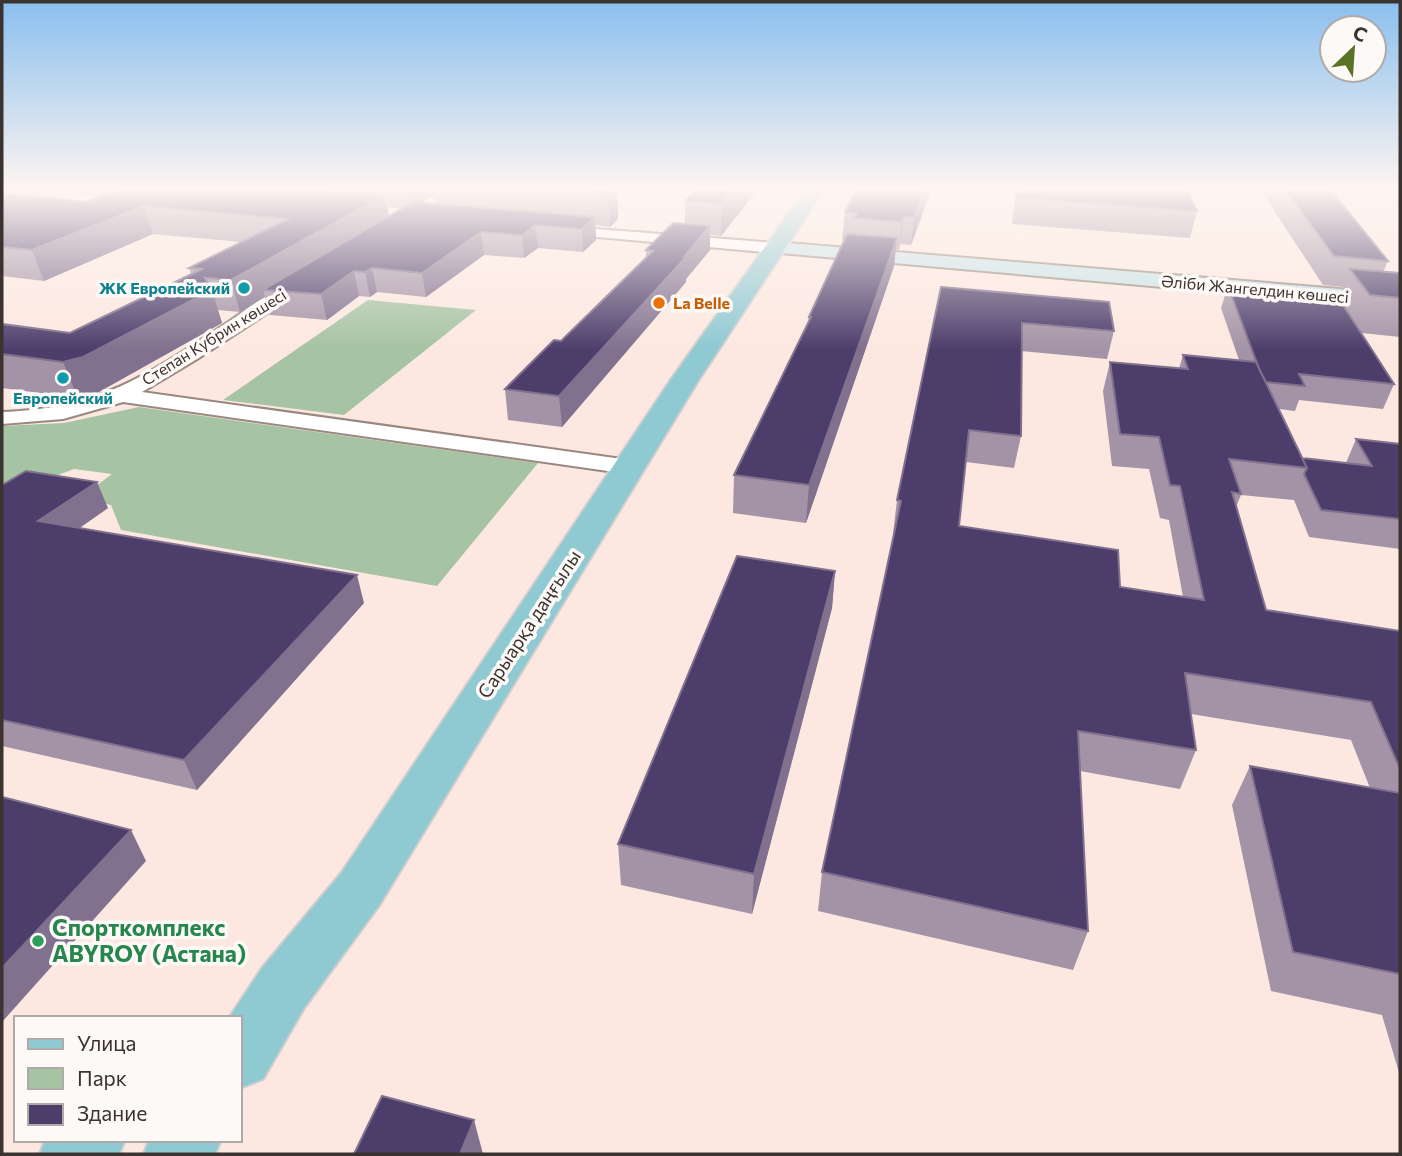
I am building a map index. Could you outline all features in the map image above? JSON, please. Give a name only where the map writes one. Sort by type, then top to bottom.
[{"type":"main road","name":"Сарыарқа даңғылы","points":[[242,1052],[261,1005],[361,888],[690,371],[780,242]]},
{"type":"main road","points":[[74,1154],[89,1142]]},
{"type":"street","points":[[704,242],[776,248]]},
{"type":"street","name":"Әліби Жангелдин көшесі","points":[[776,248],[1400,301]]},
{"type":"street","name":"Степан Кубрин көшесі","points":[[2,418],[27,418],[67,412],[121,395],[319,272]]},
{"type":"street","points":[[121,395],[629,467]]},
{"type":"green space","points":[[368,300],[476,310],[344,415],[223,400]]},
{"type":"green space","points":[[139,407],[538,463],[437,586],[121,530],[111,505],[80,498],[112,474],[74,469],[2,496],[2,426],[64,423]]},
{"type":"building","points":[[2,242],[52,242],[32,250],[2,247]]},
{"type":"building","points":[[242,242],[300,242],[231,280],[205,278],[212,290],[83,357],[63,362],[2,354],[2,324],[70,333],[202,269],[189,268]]},
{"type":"building","points":[[345,242],[467,242],[422,273],[372,268],[365,272],[354,271],[321,294],[263,290]]},
{"type":"building","points":[[654,242],[697,242],[686,257],[559,396],[505,389],[554,340],[561,341],[653,251],[646,250]]},
{"type":"building","points":[[843,242],[896,242],[809,485],[734,475],[811,317]]},
{"type":"building","points":[[1324,242],[1373,242],[1388,261],[1334,256]]},
{"type":"building","points":[[1350,269],[1400,273],[1400,298],[1370,295]]},
{"type":"building","points":[[1228,286],[1337,296],[1394,384],[1299,374],[1305,386],[1266,382]]},
{"type":"building","points":[[941,287],[1109,302],[1114,331],[1022,323],[1021,436],[969,430],[959,526],[1118,550],[1120,587],[1204,600],[1180,486],[1170,485],[1159,437],[1120,434],[1110,362],[1188,369],[1183,355],[1256,362],[1307,468],[1229,459],[1241,494],[1232,492],[1266,610],[1400,631],[1400,769],[1371,702],[1185,673],[1196,750],[1078,731],[1088,931],[822,872],[901,501],[897,500]]},
{"type":"building","points":[[1356,439],[1400,444],[1400,519],[1321,510],[1304,474],[1307,468],[1302,458],[1372,466]]},
{"type":"building","points":[[26,471],[97,482],[38,521],[357,575],[184,760],[2,720],[2,485]]},
{"type":"building","points":[[737,556],[835,571],[754,874],[618,844]]},
{"type":"building","points":[[1250,766],[1400,793],[1400,974],[1293,952]]},
{"type":"building","points":[[2,797],[131,830],[2,968]]},
{"type":"building","points":[[382,1096],[474,1120],[460,1154],[354,1154]]},
{"type":"place","name":"ЖК Европейский","points":[[244,288]]},
{"type":"place","name":"La Belle","points":[[659,303]]},
{"type":"place","name":"Европейский","points":[[63,378]]},
{"type":"place","name":"Спорткомплекс ABYROY (Астана)","points":[[38,941]]}]
